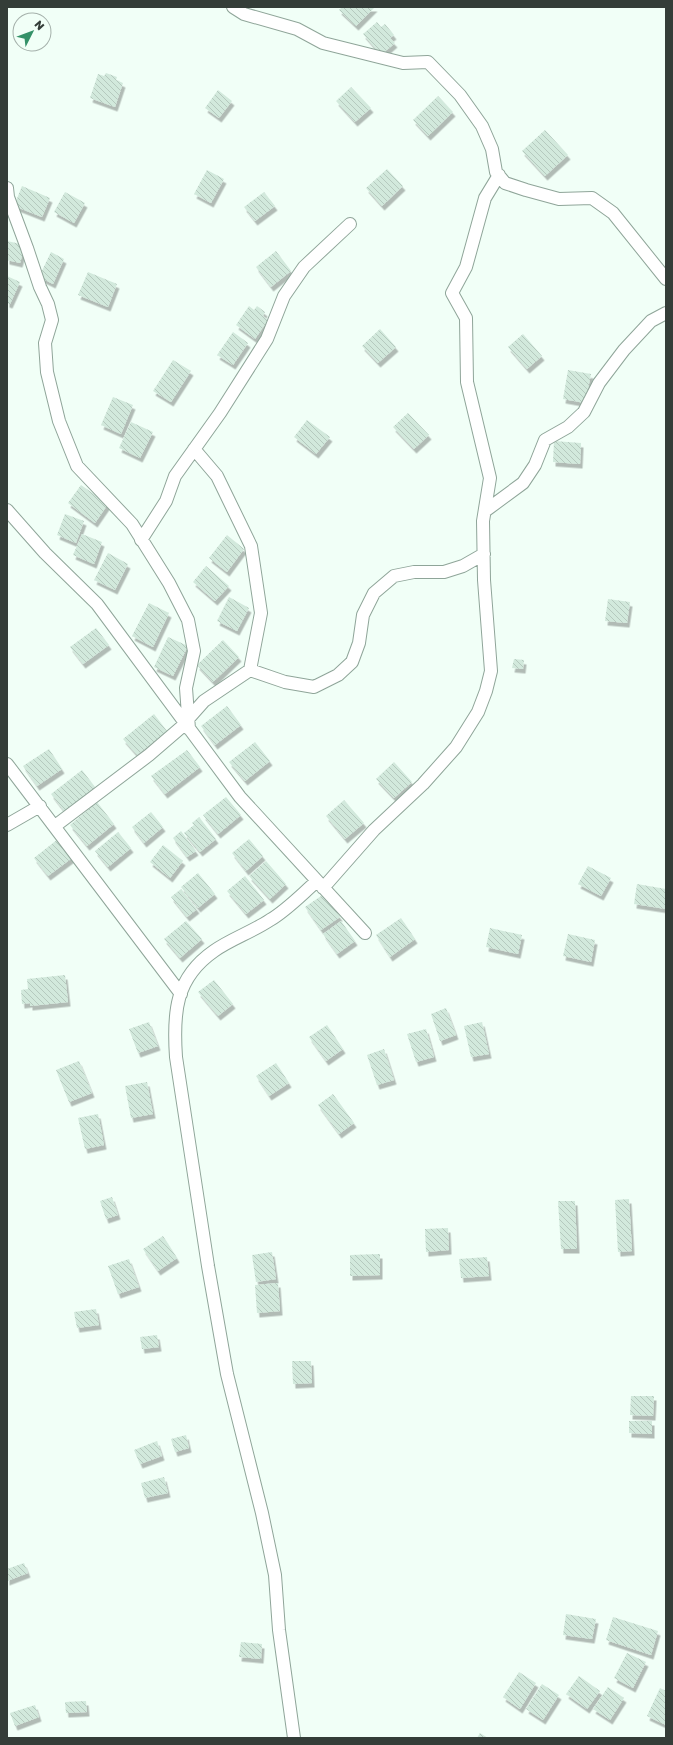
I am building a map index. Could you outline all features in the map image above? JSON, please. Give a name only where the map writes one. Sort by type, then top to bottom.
[{"type":"street","points":[[233,7],[244,14],[297,29],[323,43],[403,63],[428,62],[460,95],[482,126],[492,149],[496,172],[505,182],[526,190],[559,199],[592,198],[613,213],[666,279]]},
{"type":"street","points":[[294,1738],[279,1630],[275,1575],[262,1513],[227,1374],[207,1258],[176,1057],[174,1028],[177,1004],[187,978],[194,967],[214,951],[272,920],[320,884],[423,784],[451,753],[478,712],[486,691],[491,671],[484,580],[483,521],[490,478],[467,382],[466,318],[452,293],[466,267],[485,198],[498,175]]},
{"type":"street","points":[[7,188],[8,197],[40,287],[48,304],[52,320],[45,343],[47,372],[59,421],[77,466],[132,524],[169,583],[188,620],[194,651],[186,688],[187,724]]},
{"type":"street","points":[[141,540],[166,501],[175,476],[267,339],[284,296],[304,267],[350,224]]},
{"type":"street","points":[[485,511],[523,483],[534,465],[545,440],[568,427],[584,412],[599,383],[624,350],[651,321],[666,312]]},
{"type":"street","points":[[55,826],[149,755],[187,724],[204,701],[250,670],[261,613],[251,546],[217,476],[194,449]]},
{"type":"street","points":[[7,510],[45,553],[97,604],[240,797],[365,933]]},
{"type":"street","points":[[250,670],[285,682],[314,687],[338,675],[352,662],[359,643],[363,615],[374,593],[394,576],[414,572],[444,572],[463,566],[484,554]]},
{"type":"street","points":[[7,764],[181,994]]},
{"type":"street","points":[[7,825],[40,806]]},
{"type":"building","points":[[342,7],[375,7],[356,26],[339,10]]},
{"type":"building","points":[[377,22],[381,27],[385,24],[394,35],[390,38],[395,43],[381,55],[363,34]]},
{"type":"building","points":[[106,73],[117,77],[116,80],[123,83],[115,107],[90,98],[98,74],[104,76]]},
{"type":"building","points":[[351,87],[371,108],[355,122],[336,101]]},
{"type":"building","points":[[218,90],[232,101],[219,118],[205,108]]},
{"type":"building","points":[[438,96],[453,112],[428,136],[413,120]]},
{"type":"building","points":[[545,130],[568,155],[545,176],[522,151]]},
{"type":"building","points":[[387,169],[403,186],[382,206],[366,188]]},
{"type":"building","points":[[207,170],[224,179],[211,203],[194,194]]},
{"type":"building","points":[[22,186],[50,198],[42,217],[14,206]]},
{"type":"building","points":[[65,192],[85,203],[74,223],[54,212]]},
{"type":"building","points":[[264,192],[275,206],[255,221],[244,207]]},
{"type":"building","points":[[7,241],[25,245],[20,263],[7,260]]},
{"type":"building","points":[[276,251],[291,271],[271,287],[256,267]]},
{"type":"building","points":[[51,252],[64,259],[53,284],[39,277]]},
{"type":"building","points":[[88,272],[117,284],[108,307],[78,295]]},
{"type":"building","points":[[7,276],[20,282],[10,304],[7,303]]},
{"type":"building","points":[[249,306],[254,310],[257,306],[265,312],[263,316],[268,320],[255,339],[236,325]]},
{"type":"building","points":[[380,329],[396,347],[378,363],[362,346]]},
{"type":"building","points":[[233,332],[248,343],[233,365],[217,355]]},
{"type":"building","points":[[523,334],[542,356],[527,369],[508,347]]},
{"type":"building","points":[[173,360],[191,371],[171,402],[153,391]]},
{"type":"building","points":[[568,370],[591,374],[585,403],[563,399]]},
{"type":"building","points":[[113,397],[133,405],[121,434],[101,425]]},
{"type":"building","points":[[408,413],[429,435],[414,449],[393,427]]},
{"type":"building","points":[[307,420],[330,437],[316,454],[294,437]]},
{"type":"building","points":[[131,422],[153,432],[140,458],[119,448]]},
{"type":"building","points":[[554,441],[581,443],[580,464],[553,462]]},
{"type":"building","points":[[81,485],[108,504],[95,523],[68,503]]},
{"type":"building","points":[[65,514],[84,521],[76,543],[57,535]]},
{"type":"building","points":[[82,534],[102,542],[94,564],[73,555]]},
{"type":"building","points":[[227,535],[244,549],[227,572],[209,558]]},
{"type":"building","points":[[108,553],[128,564],[115,590],[94,580]]},
{"type":"building","points":[[206,566],[229,586],[215,601],[193,582]]},
{"type":"building","points":[[229,597],[249,608],[237,631],[217,621]]},
{"type":"building","points":[[608,599],[630,602],[627,623],[605,621]]},
{"type":"building","points":[[149,603],[169,613],[153,647],[132,636]]},
{"type":"building","points":[[96,628],[109,645],[83,664],[70,647]]},
{"type":"building","points":[[168,637],[188,646],[173,676],[154,667]]},
{"type":"building","points":[[223,640],[239,657],[213,682],[197,665]]},
{"type":"building","points":[[514,659],[524,660],[523,669],[512,668]]},
{"type":"building","points":[[227,706],[241,725],[215,745],[201,726]]},
{"type":"building","points":[[154,714],[167,731],[137,755],[123,739]]},
{"type":"building","points":[[255,742],[270,761],[245,781],[229,762]]},
{"type":"building","points":[[49,749],[62,769],[37,786],[23,766]]},
{"type":"building","points":[[187,750],[200,767],[165,794],[151,776]]},
{"type":"building","points":[[394,762],[412,782],[394,798],[376,779]]},
{"type":"building","points":[[82,770],[95,787],[64,811],[51,794]]},
{"type":"building","points":[[226,797],[241,815],[218,834],[203,815]]},
{"type":"building","points":[[344,800],[364,823],[345,839],[326,816]]},
{"type":"building","points":[[97,802],[114,824],[87,846],[70,825]]},
{"type":"building","points":[[151,812],[163,827],[144,843],[132,827]]},
{"type":"building","points":[[199,817],[216,839],[200,852],[184,833],[194,825],[192,823]]},
{"type":"building","points":[[181,831],[196,851],[187,857],[173,838]]},
{"type":"building","points":[[118,832],[131,848],[108,867],[95,851]]},
{"type":"building","points":[[58,839],[72,858],[48,876],[34,858]]},
{"type":"building","points":[[249,839],[263,856],[246,871],[232,853]]},
{"type":"building","points":[[163,845],[183,861],[170,878],[150,862]]},
{"type":"building","points":[[266,861],[286,884],[270,899],[249,876]]},
{"type":"building","points":[[588,866],[611,878],[601,896],[578,884]]},
{"type":"building","points":[[198,873],[215,894],[198,908],[181,887]]},
{"type":"building","points":[[245,876],[264,900],[246,914],[227,891]]},
{"type":"building","points":[[637,884],[666,889],[666,909],[634,904]]},
{"type":"building","points":[[181,889],[197,909],[187,917],[171,897]]},
{"type":"building","points":[[324,894],[340,917],[321,930],[305,907]]},
{"type":"building","points":[[401,918],[415,939],[390,957],[376,935]]},
{"type":"building","points":[[186,921],[202,939],[180,958],[164,939]]},
{"type":"building","points":[[341,921],[355,941],[337,954],[323,934]]},
{"type":"building","points":[[490,928],[522,935],[518,954],[486,947]]},
{"type":"building","points":[[568,934],[595,940],[591,962],[563,956]]},
{"type":"building","points":[[65,975],[68,1002],[30,1006],[30,1003],[22,1004],[21,990],[28,989],[27,979]]},
{"type":"building","points":[[214,980],[233,1004],[218,1016],[198,992]]},
{"type":"building","points":[[446,1008],[456,1035],[440,1041],[431,1014]]},
{"type":"building","points":[[149,1022],[158,1046],[138,1053],[129,1029]]},
{"type":"building","points":[[482,1022],[489,1054],[471,1057],[464,1026]]},
{"type":"building","points":[[327,1025],[343,1049],[326,1061],[309,1037]]},
{"type":"building","points":[[426,1029],[434,1057],[416,1062],[407,1034]]},
{"type":"building","points":[[384,1049],[394,1080],[377,1085],[367,1055]]},
{"type":"building","points":[[79,1061],[92,1093],[69,1102],[56,1070]]},
{"type":"building","points":[[276,1063],[289,1083],[269,1096],[256,1076]]},
{"type":"building","points":[[147,1082],[153,1114],[131,1118],[125,1086]]},
{"type":"building","points":[[333,1094],[354,1123],[339,1134],[318,1105]]},
{"type":"building","points":[[98,1114],[104,1145],[85,1149],[78,1118]]},
{"type":"building","points":[[112,1197],[118,1215],[106,1219],[100,1201]]},
{"type":"building","points":[[629,1199],[632,1251],[618,1252],[615,1200]]},
{"type":"building","points":[[558,1201],[575,1201],[577,1249],[561,1249]]},
{"type":"building","points":[[448,1228],[449,1250],[426,1252],[425,1229]]},
{"type":"building","points":[[163,1236],[177,1258],[158,1271],[143,1249]]},
{"type":"building","points":[[272,1252],[276,1279],[256,1282],[252,1255]]},
{"type":"building","points":[[380,1254],[380,1275],[350,1276],[350,1255]]},
{"type":"building","points":[[487,1257],[489,1276],[461,1278],[459,1259]]},
{"type":"building","points":[[129,1259],[139,1287],[118,1294],[108,1266]]},
{"type":"building","points":[[278,1283],[280,1311],[257,1313],[255,1285]]},
{"type":"building","points":[[96,1309],[99,1325],[77,1328],[74,1312]]},
{"type":"building","points":[[157,1335],[159,1347],[142,1349],[140,1337]]},
{"type":"building","points":[[292,1361],[311,1361],[312,1383],[293,1384]]},
{"type":"building","points":[[631,1396],[654,1396],[653,1416],[630,1415]]},
{"type":"building","points":[[629,1421],[652,1421],[652,1434],[629,1433]]},
{"type":"building","points":[[186,1435],[189,1448],[175,1452],[171,1439]]},
{"type":"building","points":[[157,1441],[162,1456],[140,1464],[134,1450]]},
{"type":"building","points":[[164,1477],[168,1493],[145,1498],[141,1483]]},
{"type":"building","points":[[24,1563],[28,1573],[7,1581],[7,1569]]},
{"type":"building","points":[[566,1614],[596,1619],[592,1639],[563,1635]]},
{"type":"building","points":[[613,1617],[658,1631],[651,1655],[606,1640]]},
{"type":"building","points":[[241,1642],[262,1644],[261,1659],[239,1657]]},
{"type":"building","points":[[627,1653],[646,1662],[633,1688],[614,1678]]},
{"type":"building","points":[[519,1672],[536,1683],[520,1709],[503,1697]]},
{"type":"building","points":[[579,1676],[600,1691],[587,1709],[566,1694]]},
{"type":"building","points":[[542,1684],[559,1695],[543,1720],[526,1709]]},
{"type":"building","points":[[608,1687],[624,1698],[610,1720],[593,1709]]},
{"type":"building","points":[[660,1688],[666,1691],[666,1725],[647,1716]]},
{"type":"building","points":[[86,1701],[87,1712],[66,1713],[65,1702]]},
{"type":"building","points":[[35,1705],[39,1717],[15,1726],[10,1713]]},
{"type":"building","points":[[480,1733],[488,1738],[477,1738]]}]
